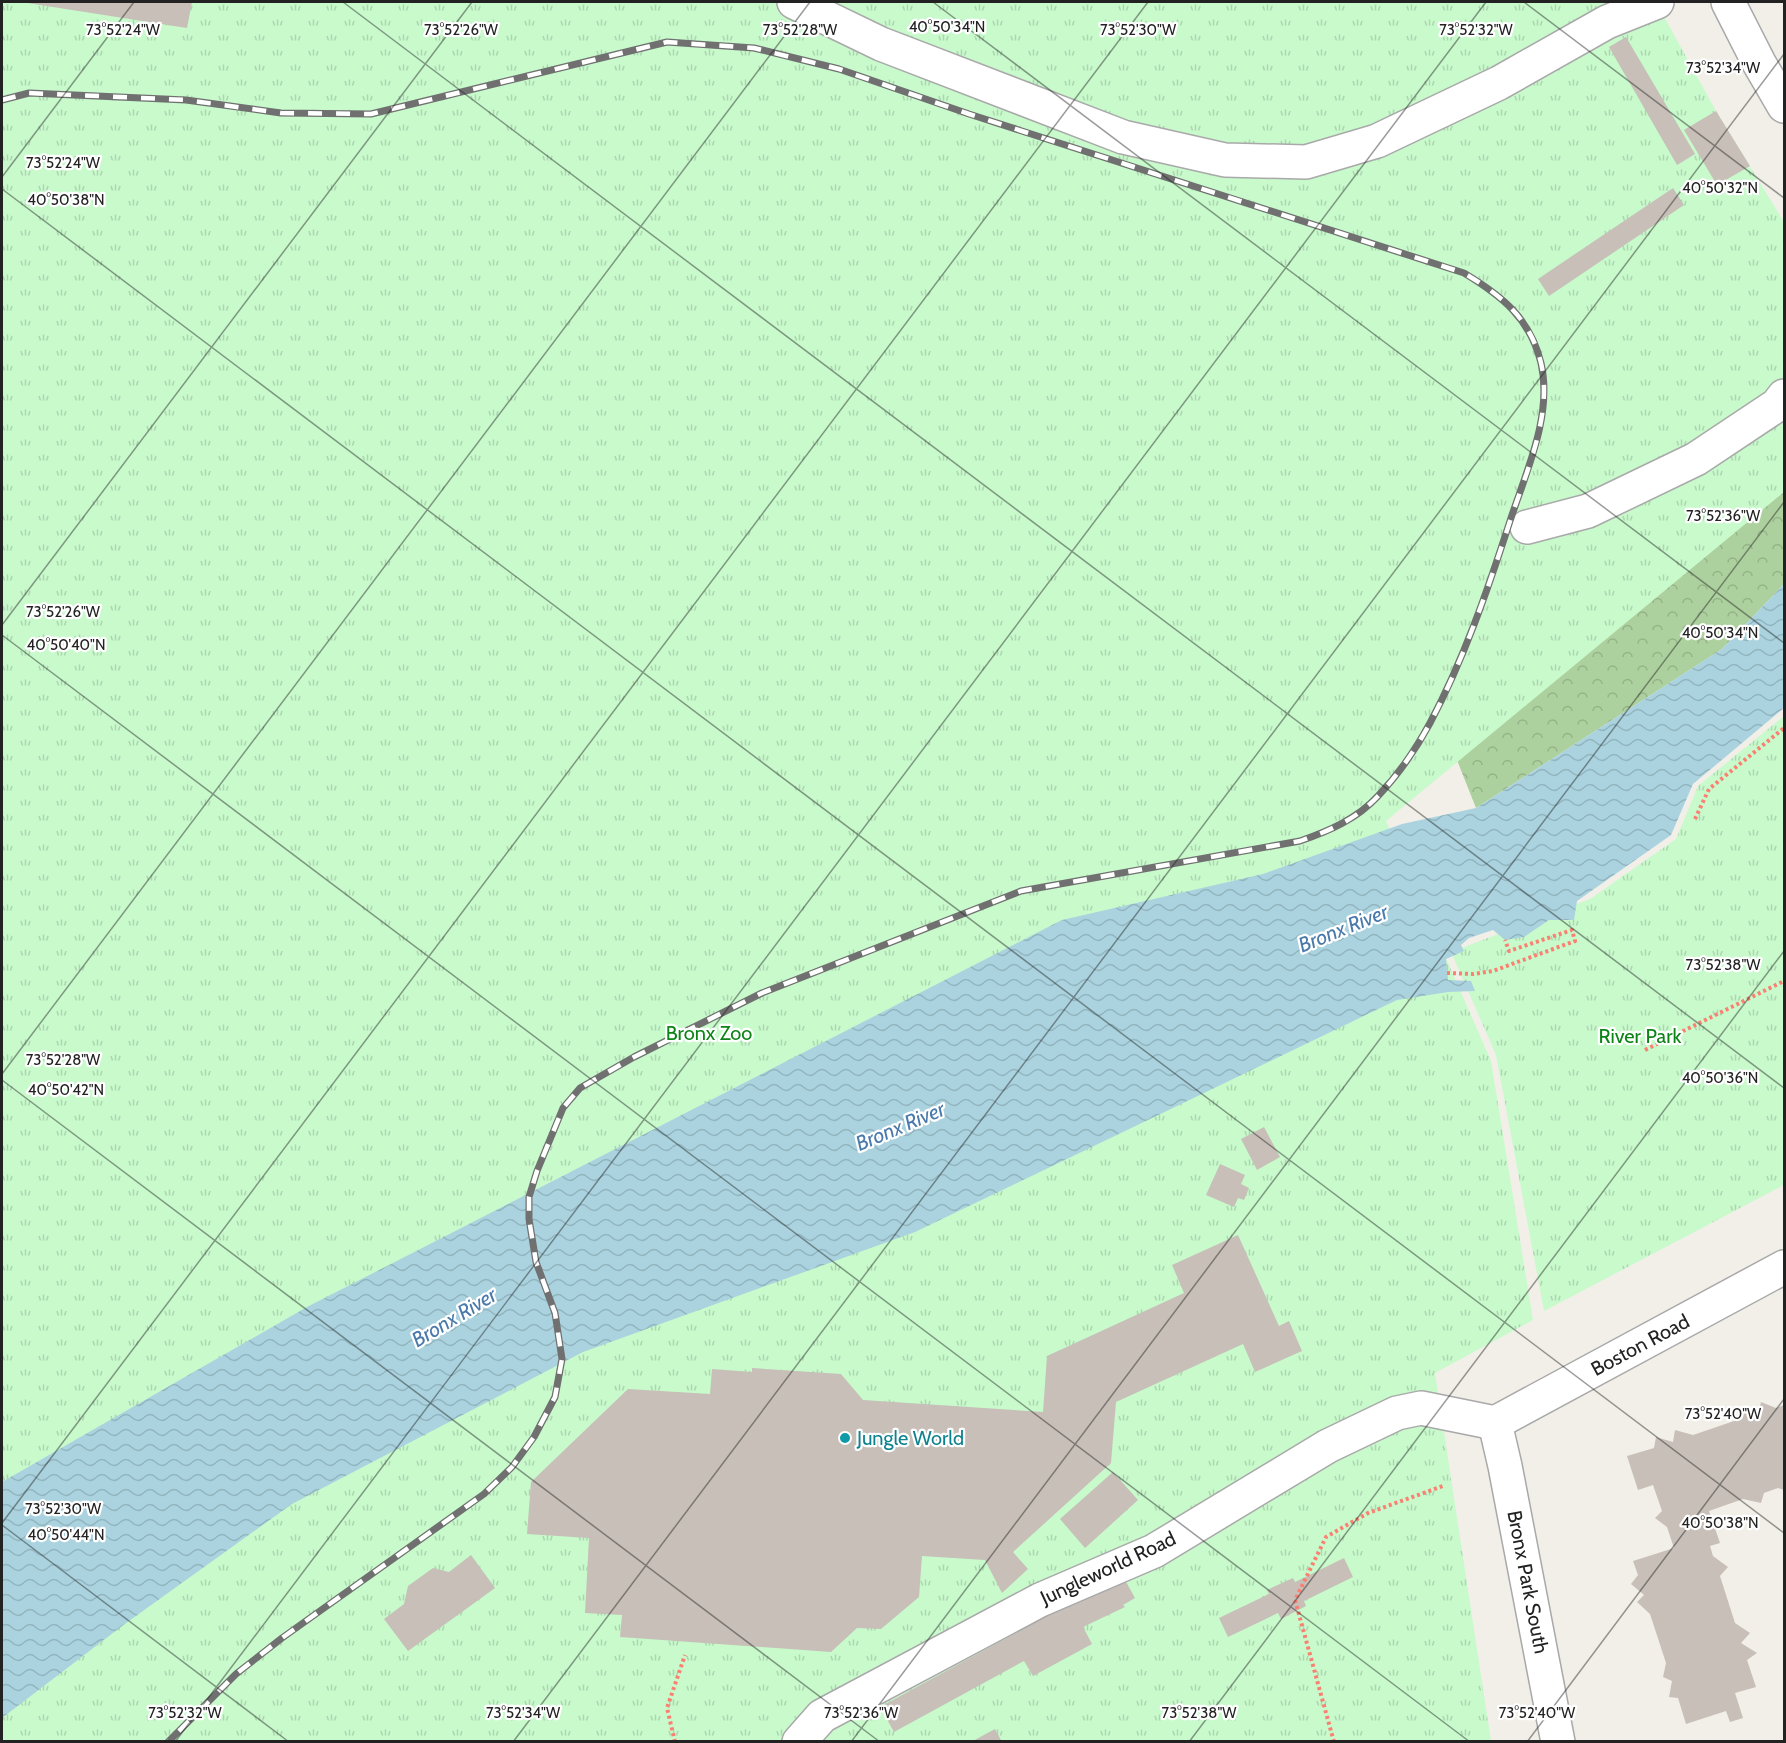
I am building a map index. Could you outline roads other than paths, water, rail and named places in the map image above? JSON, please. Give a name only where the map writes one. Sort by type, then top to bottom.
[{"type":"street","points":[[794,2],[881,44],[1123,137],[1225,160],[1306,162],[1377,141],[1499,83],[1607,22],[1657,2]]},
{"type":"street","points":[[1728,2],[1772,56],[1785,106]]},
{"type":"street","points":[[1527,527],[1588,511],[1696,459],[1777,405],[1785,396]]},
{"type":"street","name":"Boston Road","points":[[1495,1423],[1785,1267]]},
{"type":"street","name":"Jungleworld Road","points":[[799,1742],[822,1716],[1040,1599],[1154,1551],[1328,1446],[1397,1413],[1421,1408],[1495,1423]]},
{"type":"street","name":"Bronx Park South","points":[[1495,1423],[1510,1487],[1558,1742]]},
{"type":"water","name":"Bronx River","points":[[1784,584],[1784,708],[1693,784],[1671,835],[1577,901],[1574,920],[1549,920],[1524,937],[1505,940],[1493,930],[1469,938],[1461,945],[1464,951],[1446,959],[1448,980],[1471,981],[1475,991],[1448,992],[1397,1000],[915,1232],[583,1352],[292,1504],[122,1626],[2,1718],[2,1482],[307,1307],[1062,920],[1263,874],[1402,824],[1476,808],[1722,649]]},
{"type":"railway","points":[[2,100],[29,93],[186,100],[281,113],[371,114],[667,42],[754,48],[839,69],[969,114],[1464,273],[1491,290],[1522,321],[1536,347],[1544,383],[1541,423],[1530,463],[1464,649],[1442,699],[1419,742],[1393,779],[1370,804],[1342,823],[1300,841],[1021,891],[762,993],[634,1057],[580,1088],[563,1108],[537,1171],[529,1197],[529,1219],[536,1262],[555,1313],[562,1359],[555,1397],[534,1437],[512,1467],[484,1494],[282,1638],[236,1674],[168,1742]]},
{"type":"place","name":"Jungle World","points":[[845,1438]]},
{"type":"park label","name":"Bronx Zoo","points":[[709,1033]]},
{"type":"park label","name":"River Park","points":[[1640,1036]]}]
